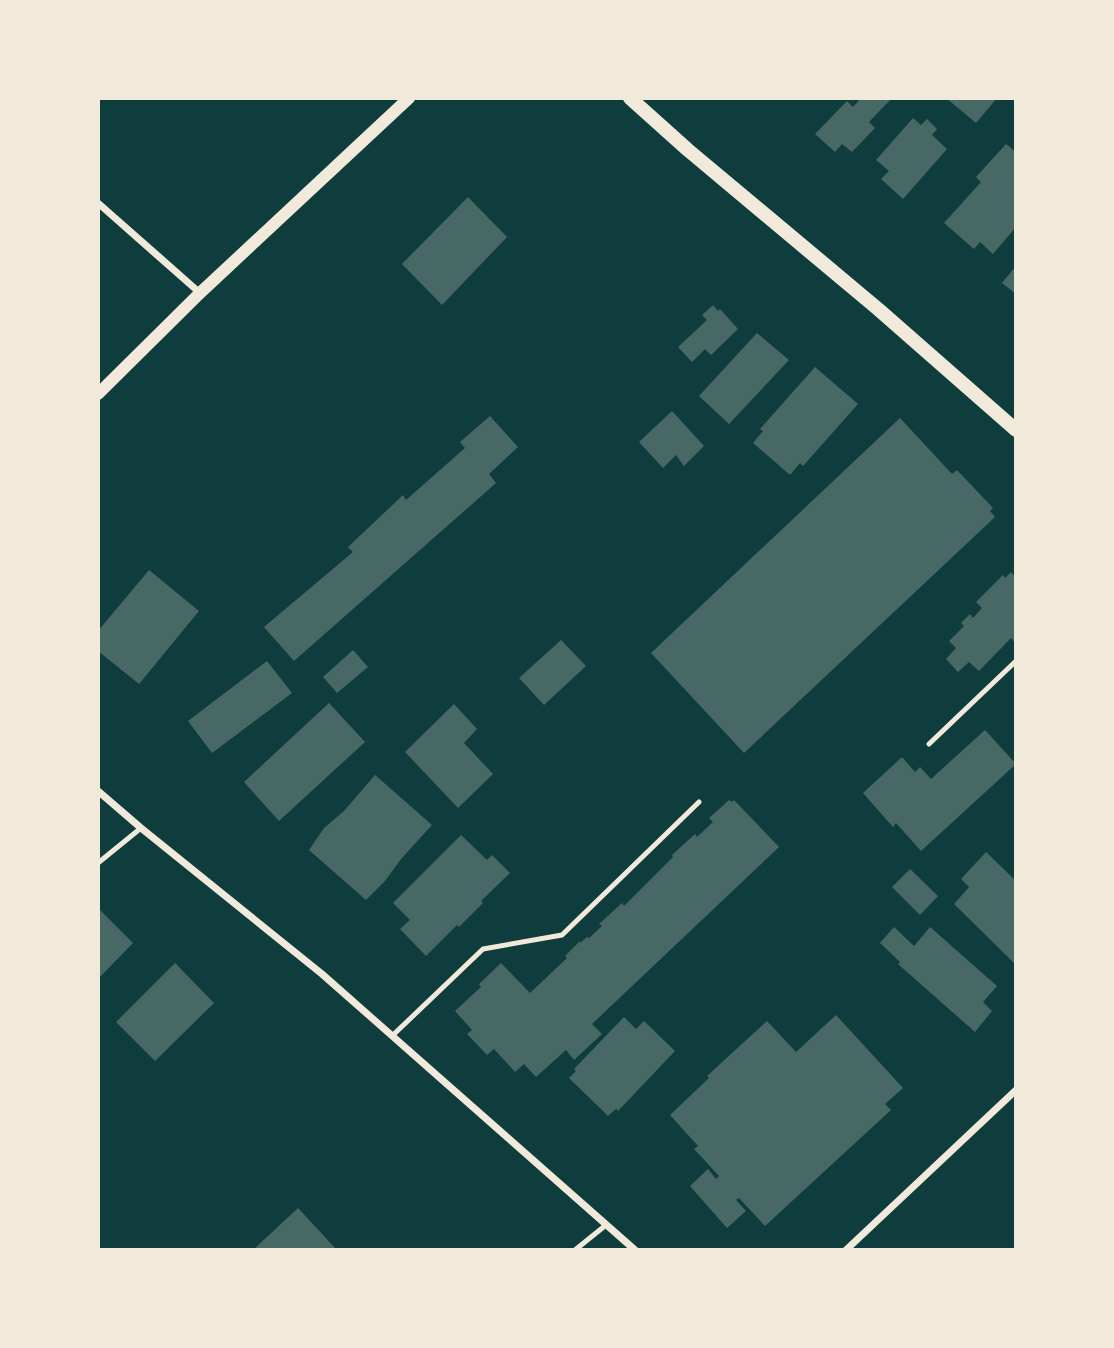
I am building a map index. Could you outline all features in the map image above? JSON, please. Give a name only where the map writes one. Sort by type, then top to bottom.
[{"type":"main road","points":[[630,98],[1016,430]]},
{"type":"street","points":[[98,394],[200,293],[409,98]]},
{"type":"street","points":[[98,203],[200,293]]},
{"type":"street","points":[[98,791],[322,974],[635,1250]]},
{"type":"street","points":[[846,1250],[1016,1090]]},
{"type":"lane","points":[[929,744],[1016,661]]},
{"type":"lane","points":[[392,1036],[483,949],[562,935],[699,802]]},
{"type":"lane","points":[[98,863],[141,828]]},
{"type":"lane","points":[[575,1250],[606,1225]]},
{"type":"building","points":[[861,98],[892,98],[869,122],[875,128],[852,152],[842,144],[835,152],[815,134],[847,101],[853,107]]},
{"type":"building","points":[[946,98],[997,98],[976,123]]},
{"type":"building","points":[[913,118],[921,125],[927,119],[937,129],[932,135],[947,149],[903,199],[881,179],[889,171],[876,160]]},
{"type":"building","points":[[1006,144],[1016,152],[1016,227],[993,254],[980,242],[974,249],[944,223],[981,182],[976,177]]},
{"type":"building","points":[[468,197],[507,237],[442,305],[402,264]]},
{"type":"building","points":[[1016,266],[1016,294],[1002,283]]},
{"type":"building","points":[[713,305],[738,329],[711,355],[705,349],[692,362],[678,347],[707,320],[702,315]]},
{"type":"building","points":[[757,333],[789,360],[729,424],[699,396]]},
{"type":"building","points":[[815,367],[858,404],[803,466],[800,463],[790,475],[753,443],[763,431],[760,429]]},
{"type":"building","points":[[672,411],[704,446],[684,466],[676,455],[663,468],[639,442]]},
{"type":"building","points":[[490,416],[518,447],[489,474],[496,483],[294,661],[264,627],[353,552],[348,547],[403,495],[406,500],[465,448],[460,442]]},
{"type":"building","points":[[900,418],[952,474],[957,470],[993,508],[990,511],[995,517],[744,753],[651,653]]},
{"type":"building","points":[[149,570],[199,611],[139,684],[98,651],[98,631]]},
{"type":"building","points":[[1011,572],[1016,578],[1016,640],[1011,638],[979,671],[969,662],[958,672],[946,659],[956,648],[949,641],[964,626],[961,623],[970,614],[973,618],[982,608],[976,602],[1003,575],[1005,578]]},
{"type":"building","points":[[561,640],[586,666],[544,705],[519,678]]},
{"type":"building","points":[[353,650],[368,667],[337,693],[323,677]]},
{"type":"building","points":[[267,661],[292,693],[212,753],[188,721]]},
{"type":"building","points":[[329,703],[365,742],[279,821],[244,782]]},
{"type":"building","points":[[454,704],[477,729],[464,743],[493,774],[458,808],[405,752]]},
{"type":"building","points":[[985,730],[1016,764],[921,851],[896,823],[893,827],[863,793],[902,757],[915,772],[920,767],[931,779]]},
{"type":"building","points":[[375,775],[432,825],[366,900],[309,850],[324,828],[344,811]]},
{"type":"building","points":[[729,800],[734,800],[779,847],[592,1024],[602,1034],[574,1060],[566,1050],[536,1077],[524,1064],[515,1072],[494,1049],[487,1055],[467,1034],[472,1030],[455,1011],[481,987],[479,984],[501,963],[530,993],[567,958],[565,956],[580,941],[589,938],[602,926],[599,924],[622,903],[624,906],[672,855],[713,822],[709,818]]},
{"type":"building","points":[[461,835],[487,860],[492,855],[510,873],[459,927],[457,925],[426,956],[400,929],[410,920],[393,903]]},
{"type":"building","points":[[986,852],[1016,881],[1014,963],[954,904],[969,887],[961,879]]},
{"type":"building","points":[[910,869],[938,896],[920,915],[892,887]]},
{"type":"building","points":[[98,908],[133,943],[98,979]]},
{"type":"building","points":[[894,927],[914,946],[930,927],[997,986],[983,1002],[992,1011],[975,1032],[898,964],[900,962],[880,943]]},
{"type":"building","points":[[175,963],[214,1003],[155,1061],[116,1022]]},
{"type":"building","points":[[836,1015],[903,1088],[885,1104],[891,1110],[765,1226],[739,1198],[736,1200],[746,1211],[727,1228],[690,1186],[708,1169],[716,1179],[719,1176],[694,1149],[698,1146],[670,1115],[709,1078],[707,1076],[767,1021],[796,1052]]},
{"type":"building","points":[[624,1017],[636,1029],[644,1021],[675,1051],[618,1111],[616,1109],[608,1116],[569,1078],[576,1071],[574,1069]]},
{"type":"building","points":[[298,1208],[337,1250],[253,1250]]}]
